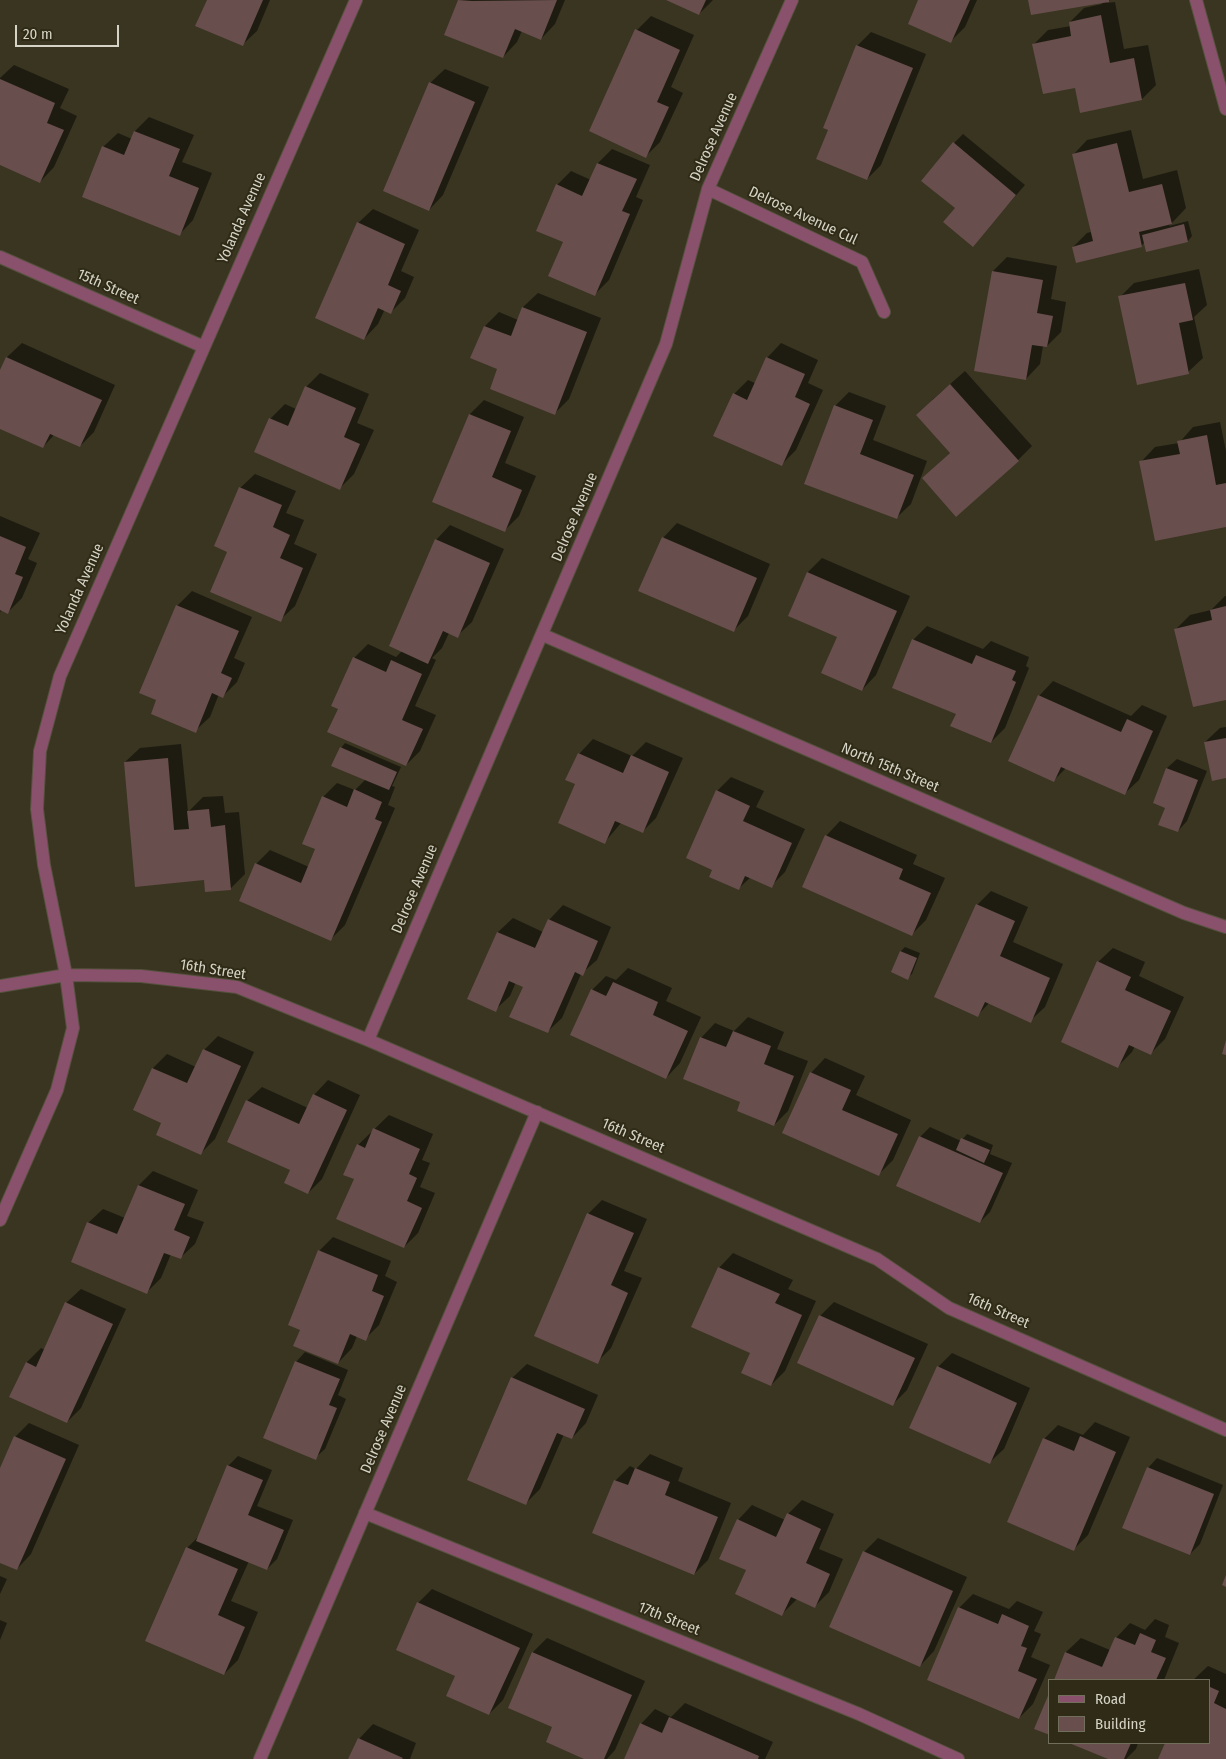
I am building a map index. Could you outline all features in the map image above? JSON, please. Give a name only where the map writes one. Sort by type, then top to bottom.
[{"type":"street","name":"Yolanda Avenue","points":[[0,1220],[57,1090],[73,1028],[66,975],[44,865],[37,809],[40,751],[60,676],[356,0]]},
{"type":"street","name":"Delrose Avenue","points":[[368,1040],[666,344],[708,189],[792,0]]},
{"type":"street","points":[[1196,0],[1226,109]]},
{"type":"street","name":"Delrose Avenue Cul","points":[[708,189],[862,262],[884,312]]},
{"type":"street","name":"15th Street","points":[[0,257],[204,346]]},
{"type":"street","name":"North 15th Street","points":[[543,635],[1184,914],[1226,927]]},
{"type":"street","name":"16th Street","points":[[0,986],[66,975],[141,976],[237,987],[368,1040],[877,1259],[949,1308],[1226,1430]]},
{"type":"street","name":"Delrose Avenue","points":[[260,1759],[537,1112]]},
{"type":"street","name":"17th Street","points":[[366,1513],[859,1714],[958,1759]]},
{"type":"building","points":[[207,0],[263,0],[243,46],[195,26]]},
{"type":"building","points":[[458,0],[557,0],[541,40],[515,29],[503,58],[444,35]]},
{"type":"building","points":[[666,0],[706,0],[699,15]]},
{"type":"building","points":[[918,0],[970,0],[951,43],[908,24]]},
{"type":"building","points":[[1028,0],[1109,0],[1109,2],[1031,15]]},
{"type":"building","points":[[1101,15],[1110,63],[1134,58],[1142,100],[1080,113],[1075,88],[1043,94],[1032,44],[1071,36],[1069,22]]},
{"type":"building","points":[[635,29],[680,50],[657,102],[669,107],[646,158],[589,131]]},
{"type":"building","points":[[856,45],[913,68],[867,180],[816,159],[828,130],[823,128]]},
{"type":"building","points":[[0,79],[55,103],[47,123],[64,130],[40,183],[0,165]]},
{"type":"building","points":[[429,82],[475,102],[429,211],[383,191]]},
{"type":"building","points":[[134,131],[180,149],[169,176],[199,188],[180,236],[82,197],[102,146],[124,155]]},
{"type":"building","points":[[953,142],[1016,195],[973,247],[943,222],[955,208],[921,181]]},
{"type":"building","points":[[1117,143],[1129,192],[1162,184],[1172,224],[1139,232],[1142,247],[1076,263],[1072,247],[1093,241],[1072,154]]},
{"type":"building","points":[[597,163],[637,179],[622,211],[630,214],[595,296],[548,276],[563,242],[536,231],[556,184],[582,196]]},
{"type":"building","points":[[357,222],[405,244],[388,285],[401,291],[391,314],[378,308],[364,340],[315,318]]},
{"type":"building","points":[[1184,224],[1188,242],[1146,252],[1142,235]]},
{"type":"building","points":[[992,271],[1043,280],[1037,313],[1053,316],[1047,347],[1032,345],[1026,380],[974,371]]},
{"type":"building","points":[[1185,283],[1193,320],[1179,323],[1189,374],[1137,385],[1118,296]]},
{"type":"building","points":[[522,307],[587,332],[555,415],[490,389],[497,369],[470,358],[484,326],[511,336]]},
{"type":"building","points":[[6,357],[102,400],[80,447],[50,434],[43,448],[0,429],[0,370]]},
{"type":"building","points":[[766,357],[805,374],[795,397],[810,404],[782,466],[713,436],[733,393],[747,400]]},
{"type":"building","points":[[950,384],[1019,461],[956,517],[922,478],[950,453],[916,415]]},
{"type":"building","points":[[305,386],[356,408],[344,437],[360,444],[340,490],[254,452],[269,418],[288,426]]},
{"type":"building","points":[[834,405],[873,420],[860,454],[914,475],[897,519],[804,484]]},
{"type":"building","points":[[469,414],[511,431],[492,477],[522,490],[505,532],[432,502]]},
{"type":"building","points":[[1207,435],[1216,485],[1226,483],[1226,527],[1155,541],[1139,461],[1180,454],[1177,441]]},
{"type":"building","points":[[239,487],[282,505],[273,527],[290,535],[280,558],[303,568],[281,622],[210,592],[227,552],[214,546]]},
{"type":"building","points":[[0,536],[26,547],[15,574],[23,577],[8,614],[0,610]]},
{"type":"building","points":[[662,537],[757,578],[734,632],[638,591]]},
{"type":"building","points":[[435,539],[490,563],[458,638],[443,631],[428,664],[389,646]]},
{"type":"building","points":[[807,572],[897,611],[862,691],[821,673],[837,637],[788,616]]},
{"type":"building","points":[[176,605],[239,631],[221,673],[232,678],[223,698],[212,693],[196,733],[151,714],[156,700],[139,693]]},
{"type":"building","points":[[1226,606],[1226,700],[1193,707],[1174,629],[1212,620],[1210,610]]},
{"type":"building","points":[[912,639],[972,664],[976,655],[1016,671],[1012,680],[1016,682],[991,743],[950,726],[956,714],[892,688]]},
{"type":"building","points":[[353,657],[386,672],[391,660],[422,674],[402,720],[423,729],[406,766],[327,732],[338,709],[331,706]]},
{"type":"building","points":[[1038,695],[1121,732],[1127,719],[1153,731],[1125,795],[1061,767],[1054,782],[1008,761]]},
{"type":"building","points":[[1226,738],[1226,778],[1212,781],[1204,742]]},
{"type":"building","points":[[340,747],[397,772],[389,790],[331,766]]},
{"type":"building","points":[[578,753],[623,773],[631,755],[669,772],[643,833],[615,821],[605,844],[558,823],[575,784],[565,780]]},
{"type":"building","points":[[168,758],[174,830],[189,829],[187,811],[209,809],[211,827],[225,825],[231,890],[205,892],[204,880],[135,887],[124,762]]},
{"type":"building","points":[[1166,768],[1198,780],[1178,832],[1158,825],[1165,808],[1153,803]]},
{"type":"building","points":[[354,789],[382,802],[375,819],[382,822],[331,941],[239,901],[255,863],[301,883],[315,849],[302,844],[322,796],[347,807]]},
{"type":"building","points":[[716,790],[750,806],[743,821],[792,843],[772,888],[745,876],[739,890],[709,877],[712,870],[686,858]]},
{"type":"building","points":[[825,835],[903,869],[899,879],[931,893],[912,936],[802,887]]},
{"type":"building","points":[[976,904],[1015,921],[1000,956],[1050,978],[1031,1023],[985,1002],[978,1017],[934,997]]},
{"type":"building","points":[[548,919],[598,941],[583,976],[575,972],[548,1033],[509,1017],[523,987],[509,981],[496,1012],[467,999],[497,932],[535,948]]},
{"type":"building","points":[[900,951],[917,958],[908,980],[891,972]]},
{"type":"building","points":[[1097,961],[1131,977],[1125,990],[1171,1011],[1151,1055],[1129,1045],[1118,1068],[1061,1042]]},
{"type":"building","points":[[613,982],[658,1002],[653,1015],[688,1031],[666,1079],[570,1035],[591,989],[606,996]]},
{"type":"building","points":[[733,1031],[771,1046],[764,1064],[794,1076],[774,1126],[737,1111],[740,1102],[683,1079],[700,1037],[726,1047]]},
{"type":"building","points":[[1226,1040],[1226,1055],[1222,1054]]},
{"type":"building","points":[[203,1049],[241,1066],[201,1155],[156,1135],[161,1123],[133,1110],[152,1068],[187,1083]]},
{"type":"building","points":[[810,1072],[851,1090],[842,1110],[898,1134],[879,1176],[782,1133]]},
{"type":"building","points":[[313,1094],[347,1110],[308,1194],[284,1183],[290,1170],[227,1142],[246,1100],[299,1124]]},
{"type":"building","points":[[373,1128],[420,1149],[409,1174],[417,1178],[407,1201],[422,1208],[404,1248],[336,1219],[354,1179],[343,1175],[357,1144],[365,1148]]},
{"type":"building","points":[[919,1136],[1003,1173],[980,1223],[896,1186]]},
{"type":"building","points":[[961,1138],[990,1150],[984,1163],[956,1150]]},
{"type":"building","points":[[138,1185],[185,1204],[174,1230],[190,1237],[181,1259],[164,1253],[147,1294],[71,1262],[87,1222],[117,1234]]},
{"type":"building","points":[[587,1213],[634,1233],[611,1285],[628,1293],[598,1364],[534,1336]]},
{"type":"building","points":[[318,1250],[378,1275],[372,1291],[384,1296],[366,1341],[350,1334],[338,1364],[293,1346],[300,1330],[288,1325]]},
{"type":"building","points":[[718,1267],[780,1294],[775,1303],[802,1315],[771,1386],[741,1373],[750,1353],[691,1327]]},
{"type":"building","points":[[65,1302],[113,1324],[67,1423],[9,1397],[26,1362],[36,1367]]},
{"type":"building","points":[[819,1315],[915,1358],[893,1406],[797,1363]]},
{"type":"building","points":[[295,1361],[340,1379],[329,1405],[337,1408],[316,1460],[263,1438]]},
{"type":"building","points":[[937,1366],[1017,1403],[990,1464],[909,1428]]},
{"type":"building","points":[[511,1377],[585,1409],[572,1439],[557,1433],[526,1505],[467,1480]]},
{"type":"building","points":[[14,1436],[66,1459],[17,1570],[0,1563],[0,1468]]},
{"type":"building","points":[[1080,1436],[1116,1452],[1074,1551],[1007,1522],[1043,1438],[1074,1451]]},
{"type":"building","points":[[227,1465],[263,1480],[248,1515],[284,1530],[267,1570],[196,1541]]},
{"type":"building","points":[[1147,1467],[1214,1494],[1190,1555],[1122,1528]]},
{"type":"building","points":[[635,1468],[670,1482],[665,1495],[718,1517],[694,1575],[592,1533],[614,1480],[628,1485]]},
{"type":"building","points":[[787,1513],[821,1529],[806,1563],[830,1574],[815,1608],[791,1597],[782,1616],[735,1594],[746,1570],[719,1559],[737,1519],[776,1537]]},
{"type":"building","points":[[186,1547],[238,1569],[218,1615],[245,1627],[224,1675],[145,1641]]},
{"type":"building","points":[[863,1551],[953,1591],[920,1667],[829,1627]]},
{"type":"building","points":[[1226,1575],[1226,1587],[1222,1585]]},
{"type":"building","points":[[417,1602],[520,1648],[489,1715],[446,1696],[455,1676],[396,1650]]},
{"type":"building","points":[[958,1607],[998,1624],[1002,1614],[1029,1626],[1021,1646],[1027,1648],[1018,1671],[1037,1679],[1019,1719],[927,1680]]},
{"type":"building","points":[[1140,1633],[1156,1640],[1151,1652],[1166,1658],[1156,1679],[1054,1679],[1065,1652],[1102,1667],[1115,1637],[1135,1645]]},
{"type":"building","points":[[532,1652],[632,1695],[604,1759],[584,1759],[546,1742],[552,1727],[508,1708]]},
{"type":"building","points":[[1211,1687],[1219,1691],[1214,1703],[1226,1709],[1226,1759],[1158,1759],[1165,1744],[1211,1744]]},
{"type":"building","points":[[1048,1696],[1048,1734],[1034,1729]]},
{"type":"building","points":[[669,1717],[759,1756],[758,1759],[624,1759],[640,1723],[662,1733]]},
{"type":"building","points":[[358,1738],[403,1758],[348,1759]]},
{"type":"building","points":[[1071,1744],[1131,1744],[1124,1759],[1108,1759]]}]
